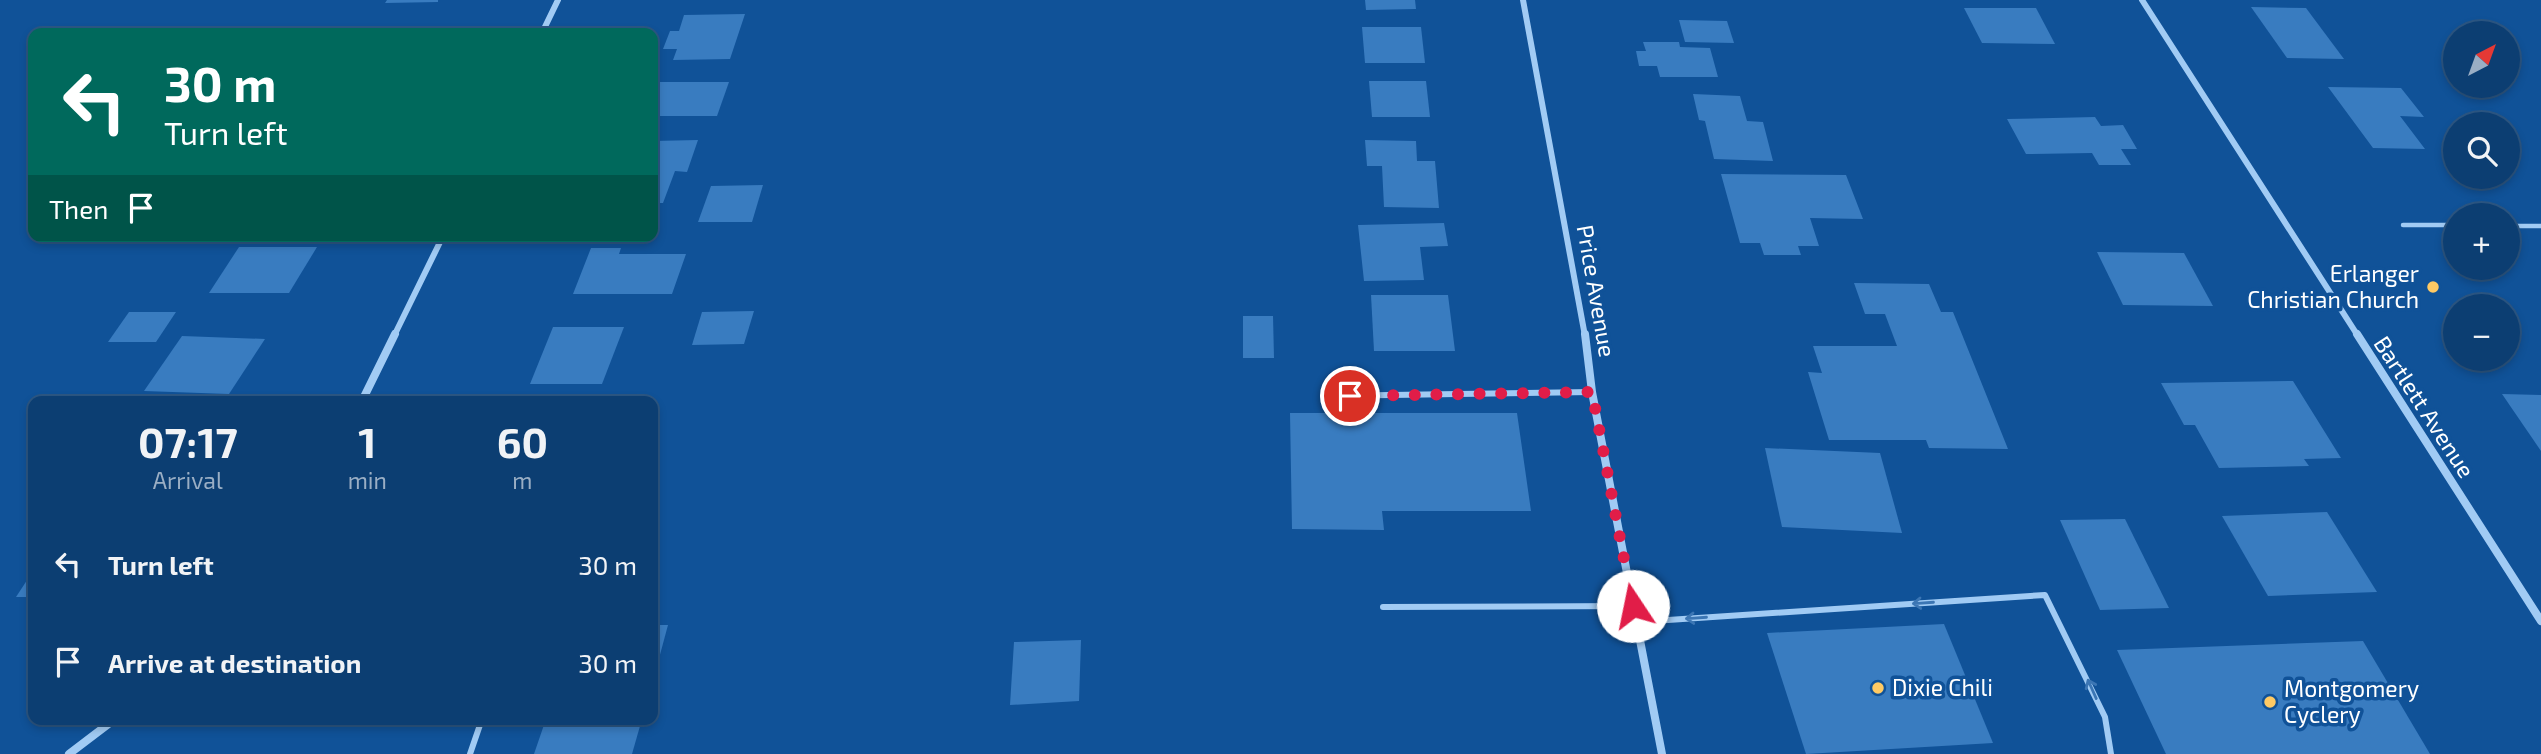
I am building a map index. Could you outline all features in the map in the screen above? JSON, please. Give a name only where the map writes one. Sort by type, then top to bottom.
[{"type":"street","points":[[544,28],[558,0]]},
{"type":"street","name":"Price Avenue","points":[[1523,0],[1592,373],[1592,392],[1662,754]]},
{"type":"street","name":"Bartlett Avenue","points":[[2142,0],[2541,621]]},
{"type":"street","points":[[364,396],[440,242]]},
{"type":"street","points":[[69,754],[107,725]]},
{"type":"lane","points":[[2403,225],[2443,225]]},
{"type":"lane","points":[[2520,226],[2541,226]]},
{"type":"lane","points":[[1323,396],[1592,392]]},
{"type":"lane","points":[[1638,622],[2045,595],[2105,717],[2111,754]]},
{"type":"lane","points":[[1383,607],[1633,606]]},
{"type":"lane","points":[[470,754],[480,725]]},
{"type":"building","points":[[387,0],[438,0],[438,2],[385,3]]},
{"type":"building","points":[[1365,0],[1415,0],[1416,9],[1366,10]]},
{"type":"building","points":[[2251,7],[2306,8],[2344,59],[2287,58]]},
{"type":"building","points":[[1964,8],[2036,8],[2055,44],[1982,43]]},
{"type":"building","points":[[745,14],[730,59],[673,60],[677,49],[663,49],[670,31],[679,31],[684,15]]},
{"type":"building","points":[[1679,20],[1727,21],[1734,43],[1685,42]]},
{"type":"building","points":[[1362,27],[1421,27],[1425,63],[1365,63]]},
{"type":"building","points":[[1643,42],[1679,42],[1680,47],[1710,48],[1718,77],[1660,77],[1657,66],[1639,66],[1636,51],[1646,51]]},
{"type":"building","points":[[1369,81],[1426,81],[1430,117],[1372,117]]},
{"type":"building","points":[[660,82],[729,82],[717,116],[658,116]]},
{"type":"building","points":[[2328,87],[2401,88],[2424,117],[2400,116],[2425,149],[2373,148]]},
{"type":"building","points":[[1693,94],[1740,96],[1747,121],[1763,122],[1773,161],[1714,159],[1705,121],[1699,120]]},
{"type":"building","points":[[2095,117],[2101,126],[2123,125],[2137,149],[2121,149],[2131,165],[2099,165],[2092,153],[2026,154],[2007,119]]},
{"type":"building","points":[[698,140],[687,172],[675,171],[663,203],[658,203],[658,141]]},
{"type":"building","points":[[1365,140],[1416,141],[1417,161],[1435,161],[1439,208],[1384,207],[1382,166],[1367,166]]},
{"type":"building","points":[[1721,174],[1846,175],[1863,219],[1810,218],[1819,246],[1798,246],[1801,255],[1764,255],[1760,243],[1740,243]]},
{"type":"building","points":[[763,185],[752,222],[698,222],[711,186]]},
{"type":"building","points":[[1444,223],[1448,246],[1420,247],[1424,280],[1364,281],[1358,225]]},
{"type":"building","points":[[239,247],[317,247],[289,293],[209,293]]},
{"type":"building","points":[[591,248],[621,248],[619,254],[686,254],[672,294],[573,294]]},
{"type":"building","points":[[2097,252],[2184,253],[2213,306],[2123,305]]},
{"type":"building","points":[[1854,283],[1929,284],[1941,312],[1953,312],[2008,449],[1929,448],[1926,440],[1829,440],[1808,372],[1822,373],[1813,346],[1897,346],[1885,314],[1865,314]]},
{"type":"building","points":[[1371,295],[1448,295],[1455,351],[1374,351]]},
{"type":"building","points":[[754,311],[744,344],[692,345],[702,312]]},
{"type":"building","points":[[129,312],[176,312],[156,342],[108,342]]},
{"type":"building","points":[[1243,316],[1273,316],[1274,358],[1243,358]]},
{"type":"building","points":[[553,327],[624,327],[602,384],[530,384]]},
{"type":"building","points":[[182,336],[265,339],[229,394],[144,391]]},
{"type":"building","points":[[2293,381],[2341,458],[2304,459],[2309,466],[2219,468],[2195,425],[2184,425],[2161,383]]},
{"type":"building","points":[[2502,394],[2541,395],[2541,451]]},
{"type":"building","points":[[1290,413],[1517,413],[1531,511],[1382,511],[1384,530],[1292,529]]},
{"type":"building","points":[[1765,448],[1880,453],[1902,533],[1782,527]]},
{"type":"building","points":[[2327,512],[2377,592],[2268,596],[2222,516]]},
{"type":"building","points":[[2125,519],[2169,608],[2100,610],[2060,520]]},
{"type":"building","points":[[28,579],[28,597],[16,597]]},
{"type":"building","name":"Dixie Chili","points":[[1944,624],[1993,743],[1806,754],[1767,633]]},
{"type":"building","points":[[658,625],[668,625],[658,662]]},
{"type":"building","points":[[1081,640],[1079,701],[1010,705],[1014,642]]},
{"type":"building","name":"Montgomery Cyclery","points":[[2363,641],[2430,754],[2166,754],[2117,650]]},
{"type":"building","points":[[544,725],[640,725],[632,754],[534,754]]},
{"type":"place","name":"Erlanger Christian Church","points":[[2433,287]]},
{"type":"place","name":"Dixie Chili","points":[[1878,688]]},
{"type":"place","name":"Montgomery Cyclery","points":[[2270,702]]},
{"type":"route","points":[[1350,396],[1592,392],[1633,606]]}]
